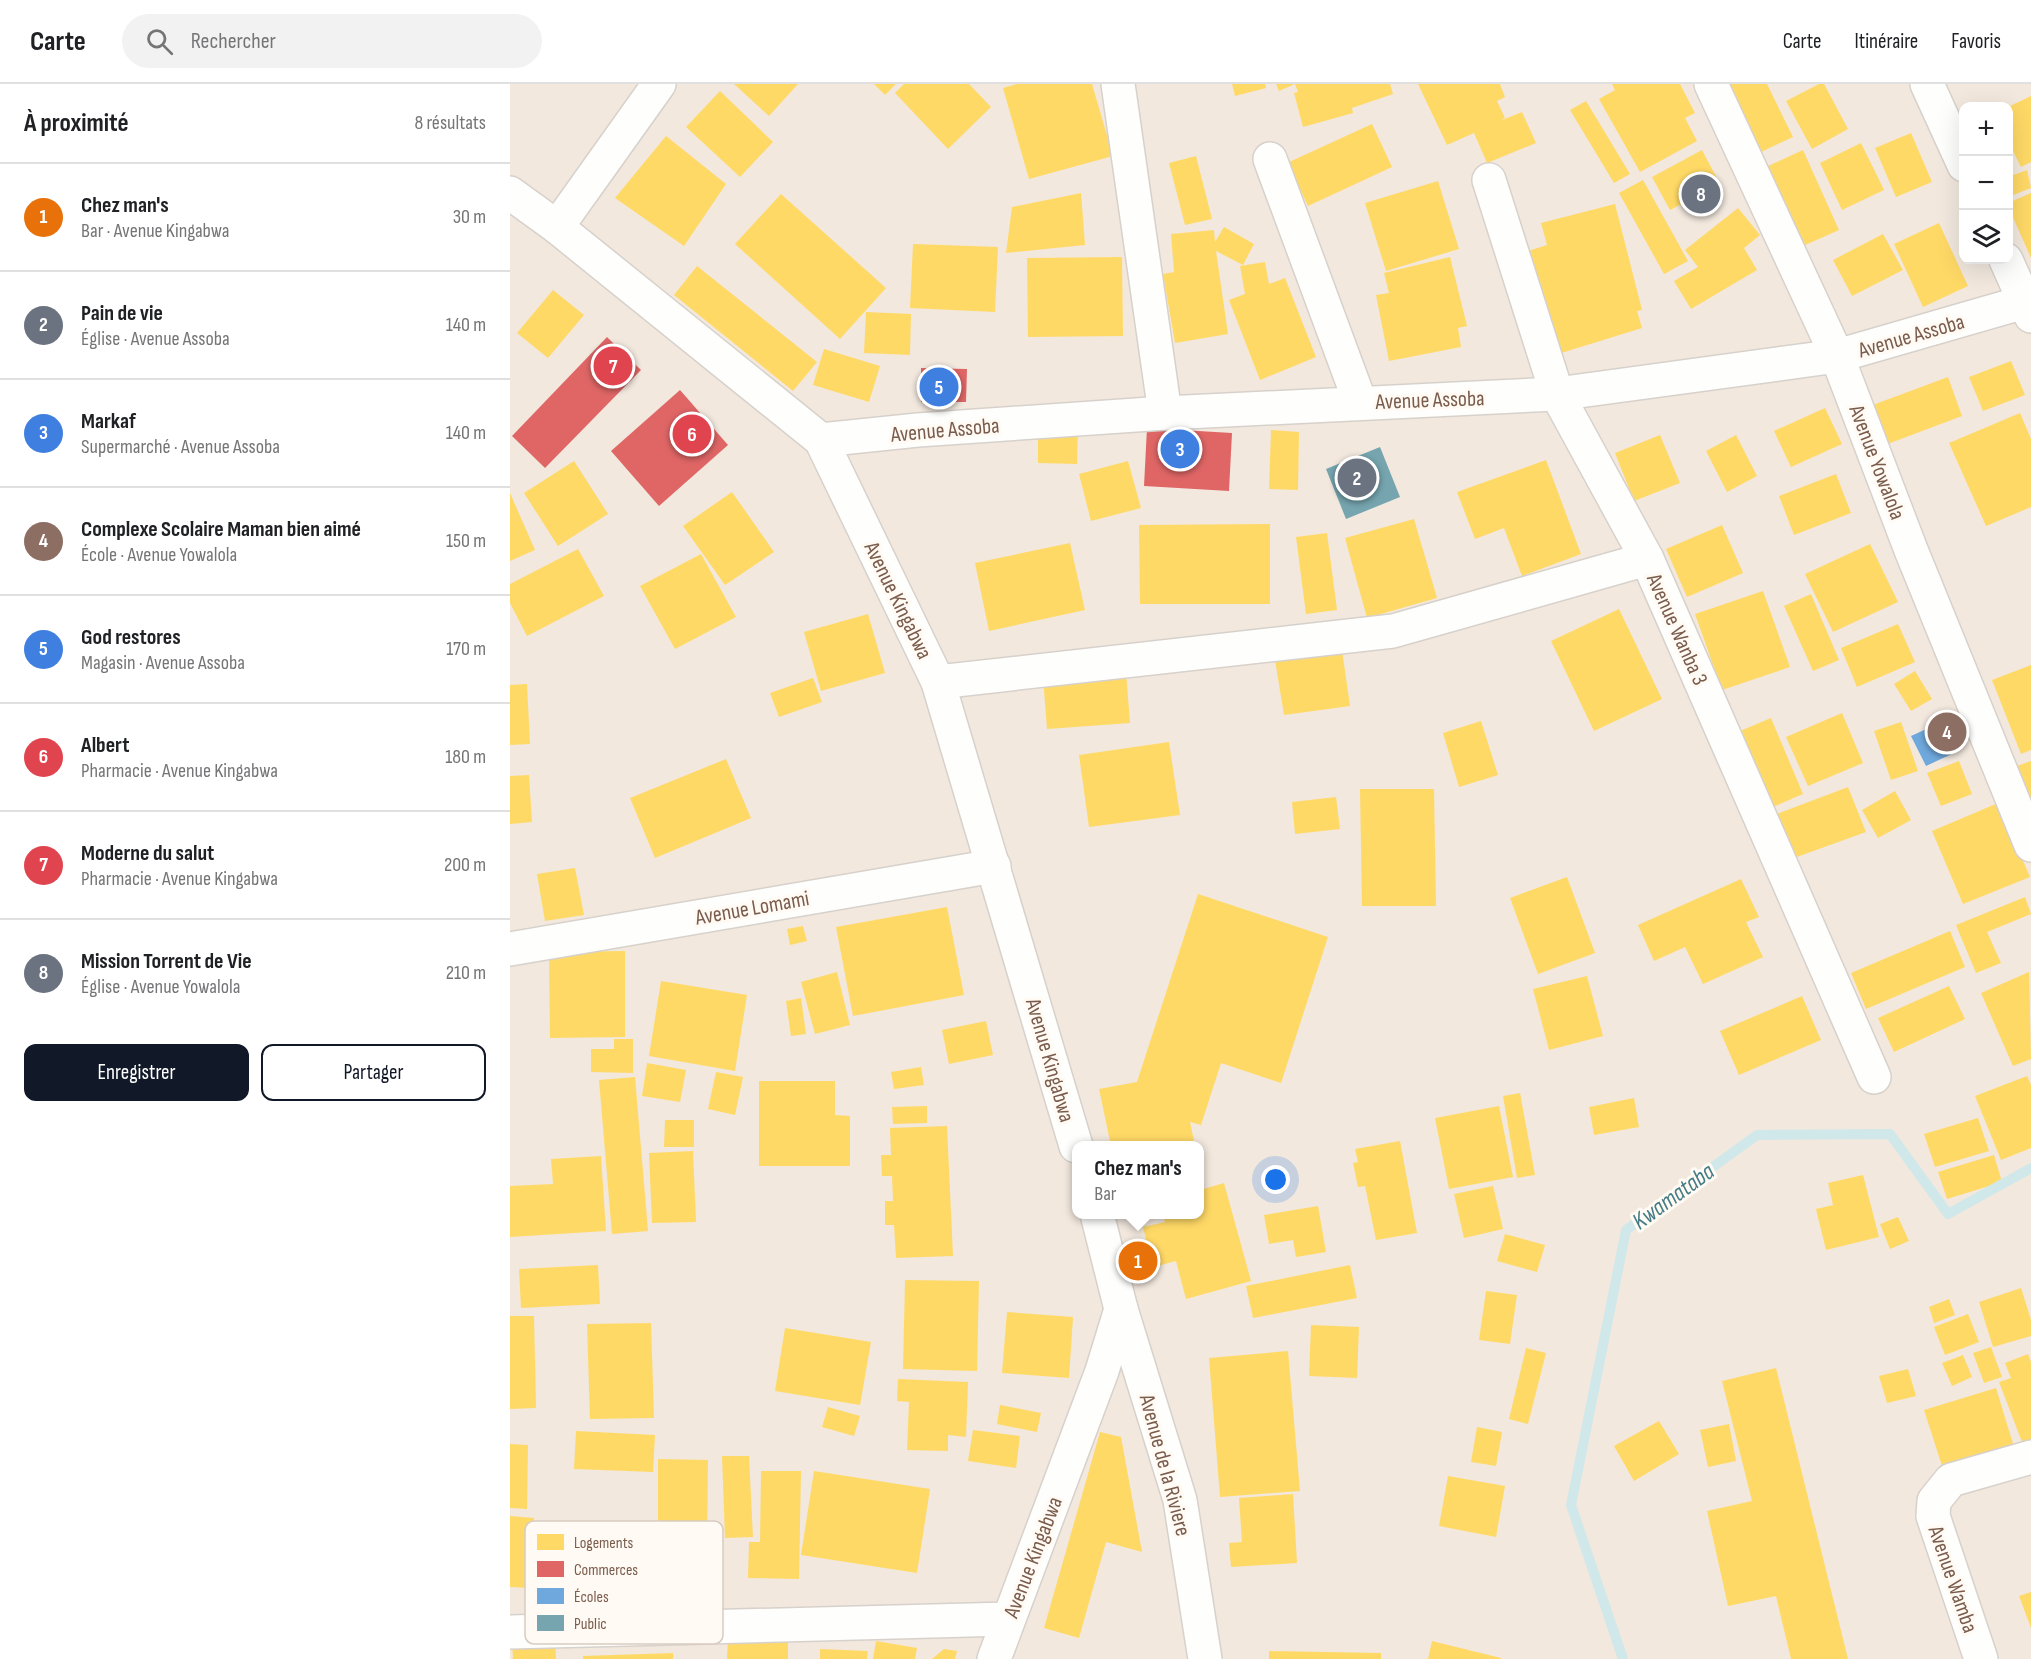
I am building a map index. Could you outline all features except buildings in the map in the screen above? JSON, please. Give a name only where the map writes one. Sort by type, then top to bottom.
[{"type":"street","points":[[557,226],[659,84]]},
{"type":"street","points":[[1118,84],[1165,413]]},
{"type":"street","name":"Avenue Yowalola","points":[[1711,84],[1838,356],[1911,550],[2031,845]]},
{"type":"street","points":[[1927,84],[1960,156]]},
{"type":"street","points":[[1270,159],[1360,402]]},
{"type":"street","name":"Avenue Wanba 3","points":[[1489,180],[1557,394],[1647,559],[1874,1077]]},
{"type":"street","name":"Avenue Kingabwa","points":[[510,193],[557,226],[821,440],[938,682],[1076,1141]]},
{"type":"street","points":[[2008,264],[2029,306]]},
{"type":"street","name":"Avenue Assoba","points":[[821,440],[918,430],[1165,413],[1557,394],[1838,356],[2029,306]]},
{"type":"street","points":[[938,682],[1393,631],[1647,559]]},
{"type":"street","name":"Avenue Lomami","points":[[510,949],[994,866]]},
{"type":"street","points":[[1098,1219],[1121,1309]]},
{"type":"street","name":"Avenue Kingabwa","points":[[994,1659],[1102,1371],[1121,1309]]},
{"type":"street","name":"Avenue de la Riviere","points":[[1121,1309],[1180,1500],[1205,1659]]},
{"type":"street","name":"Avenue Wamba","points":[[1981,1659],[1933,1516],[1935,1502],[1951,1480],[2031,1458]]},
{"type":"street","points":[[723,1626],[1008,1619]]},
{"type":"street","points":[[510,1632],[525,1632]]},
{"type":"shaded area","points":[[510,84],[2031,84],[2031,1659],[510,1659]]},
{"type":"waterway","name":"Kwamataba","points":[[1623,1659],[1571,1505],[1626,1230],[1757,1135],[1890,1134],[1948,1214],[2031,1168]]},
{"type":"place","name":"Mission Torrent de Vie","points":[[1701,194]]},
{"type":"place","name":"Moderne du salut","points":[[613,366]]},
{"type":"place","name":"God restores","points":[[939,387]]},
{"type":"place","name":"Albert","points":[[692,434]]},
{"type":"place","name":"Markaf","points":[[1180,449]]},
{"type":"place","name":"Pain de vie","points":[[1357,478]]},
{"type":"place","name":"Complexe Scolaire Maman bien aimé","points":[[1947,732]]},
{"type":"place","name":"Chez man's","points":[[1138,1261]]}]
